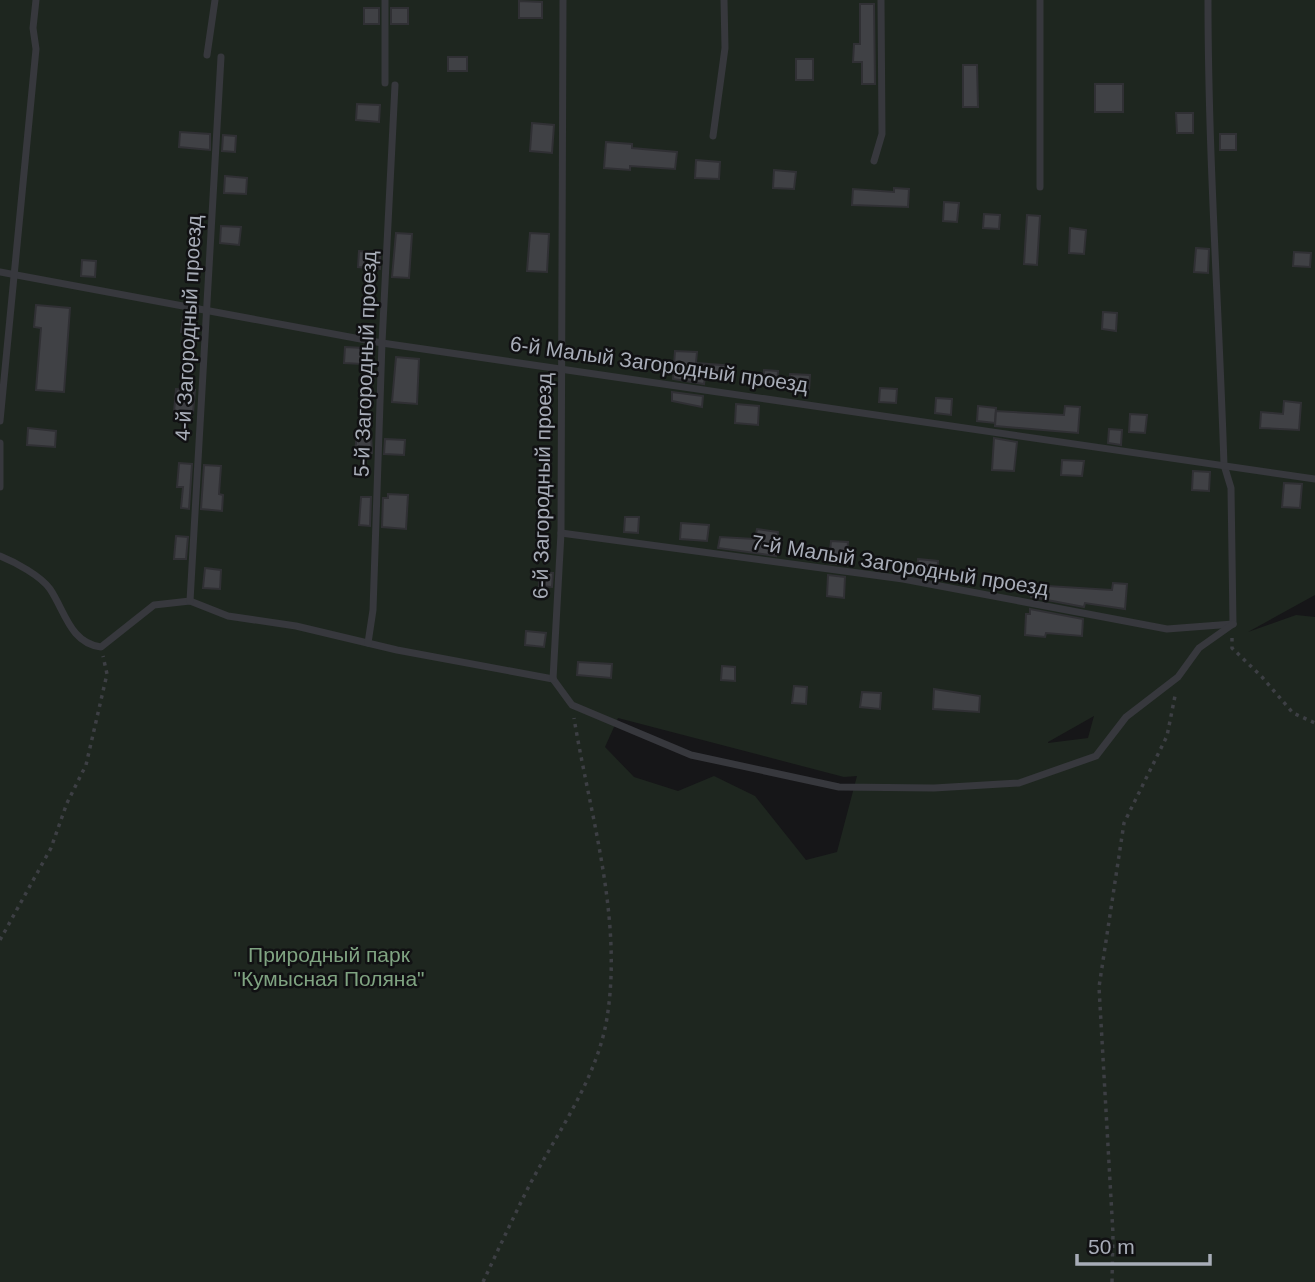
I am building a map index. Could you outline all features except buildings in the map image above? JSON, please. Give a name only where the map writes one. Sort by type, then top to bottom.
[{"type":"lane","points":[[0,421],[36,49],[33,28],[36,0]]},
{"type":"lane","points":[[207,55],[215,0]]},
{"type":"lane","points":[[385,0],[385,83]]},
{"type":"lane","name":"6-й Загородный проезд","points":[[553,680],[561,533],[563,0]]},
{"type":"lane","points":[[713,135],[725,47],[724,0]]},
{"type":"lane","points":[[874,161],[882,134],[881,0]]},
{"type":"lane","points":[[1040,0],[1040,187]]},
{"type":"lane","points":[[0,556],[49,587],[68,625],[88,645],[101,647],[154,605],[190,601],[228,616],[296,626],[553,680],[572,705],[691,755],[839,787],[934,788],[1019,783],[1096,756],[1126,718],[1178,677],[1199,648],[1233,624],[1231,488],[1224,465],[1215,210],[1208,117],[1208,0]]},
{"type":"lane","name":"4-й Загородный проезд","points":[[190,601],[220,57]]},
{"type":"lane","name":"5-й Загородный проезд","points":[[368,643],[373,610],[382,343],[396,85]]},
{"type":"lane","name":"6-й Малый Загородный проезд","points":[[0,272],[207,308],[382,343],[562,367],[1315,479]]},
{"type":"lane","points":[[0,443],[0,487]]},
{"type":"lane","name":"7-й Малый Загородный проезд","points":[[561,533],[903,579],[1167,629],[1233,624]]},
{"type":"path","points":[[1233,624],[1232,648],[1293,713],[1315,723]]},
{"type":"path","points":[[0,940],[51,848],[67,803],[86,765],[107,674],[101,647]]},
{"type":"path","points":[[1112,1282],[1113,1234],[1099,987],[1124,823],[1167,736],[1178,677]]},
{"type":"path","points":[[483,1282],[529,1187],[583,1089],[607,1020],[612,962],[603,867],[572,705]]},
{"type":"green space","name":"Природный парк \"Кумысная Поляна\"","points":[[0,0],[1315,0],[1315,595],[1248,632],[1296,615],[1315,617],[1315,1282],[0,1282]],"holes":[[[1094,716],[1088,738],[1048,743],[1048,742]],[[618,718],[844,777],[857,776],[837,852],[806,860],[755,796],[714,776],[678,791],[634,777],[605,747]]]}]
